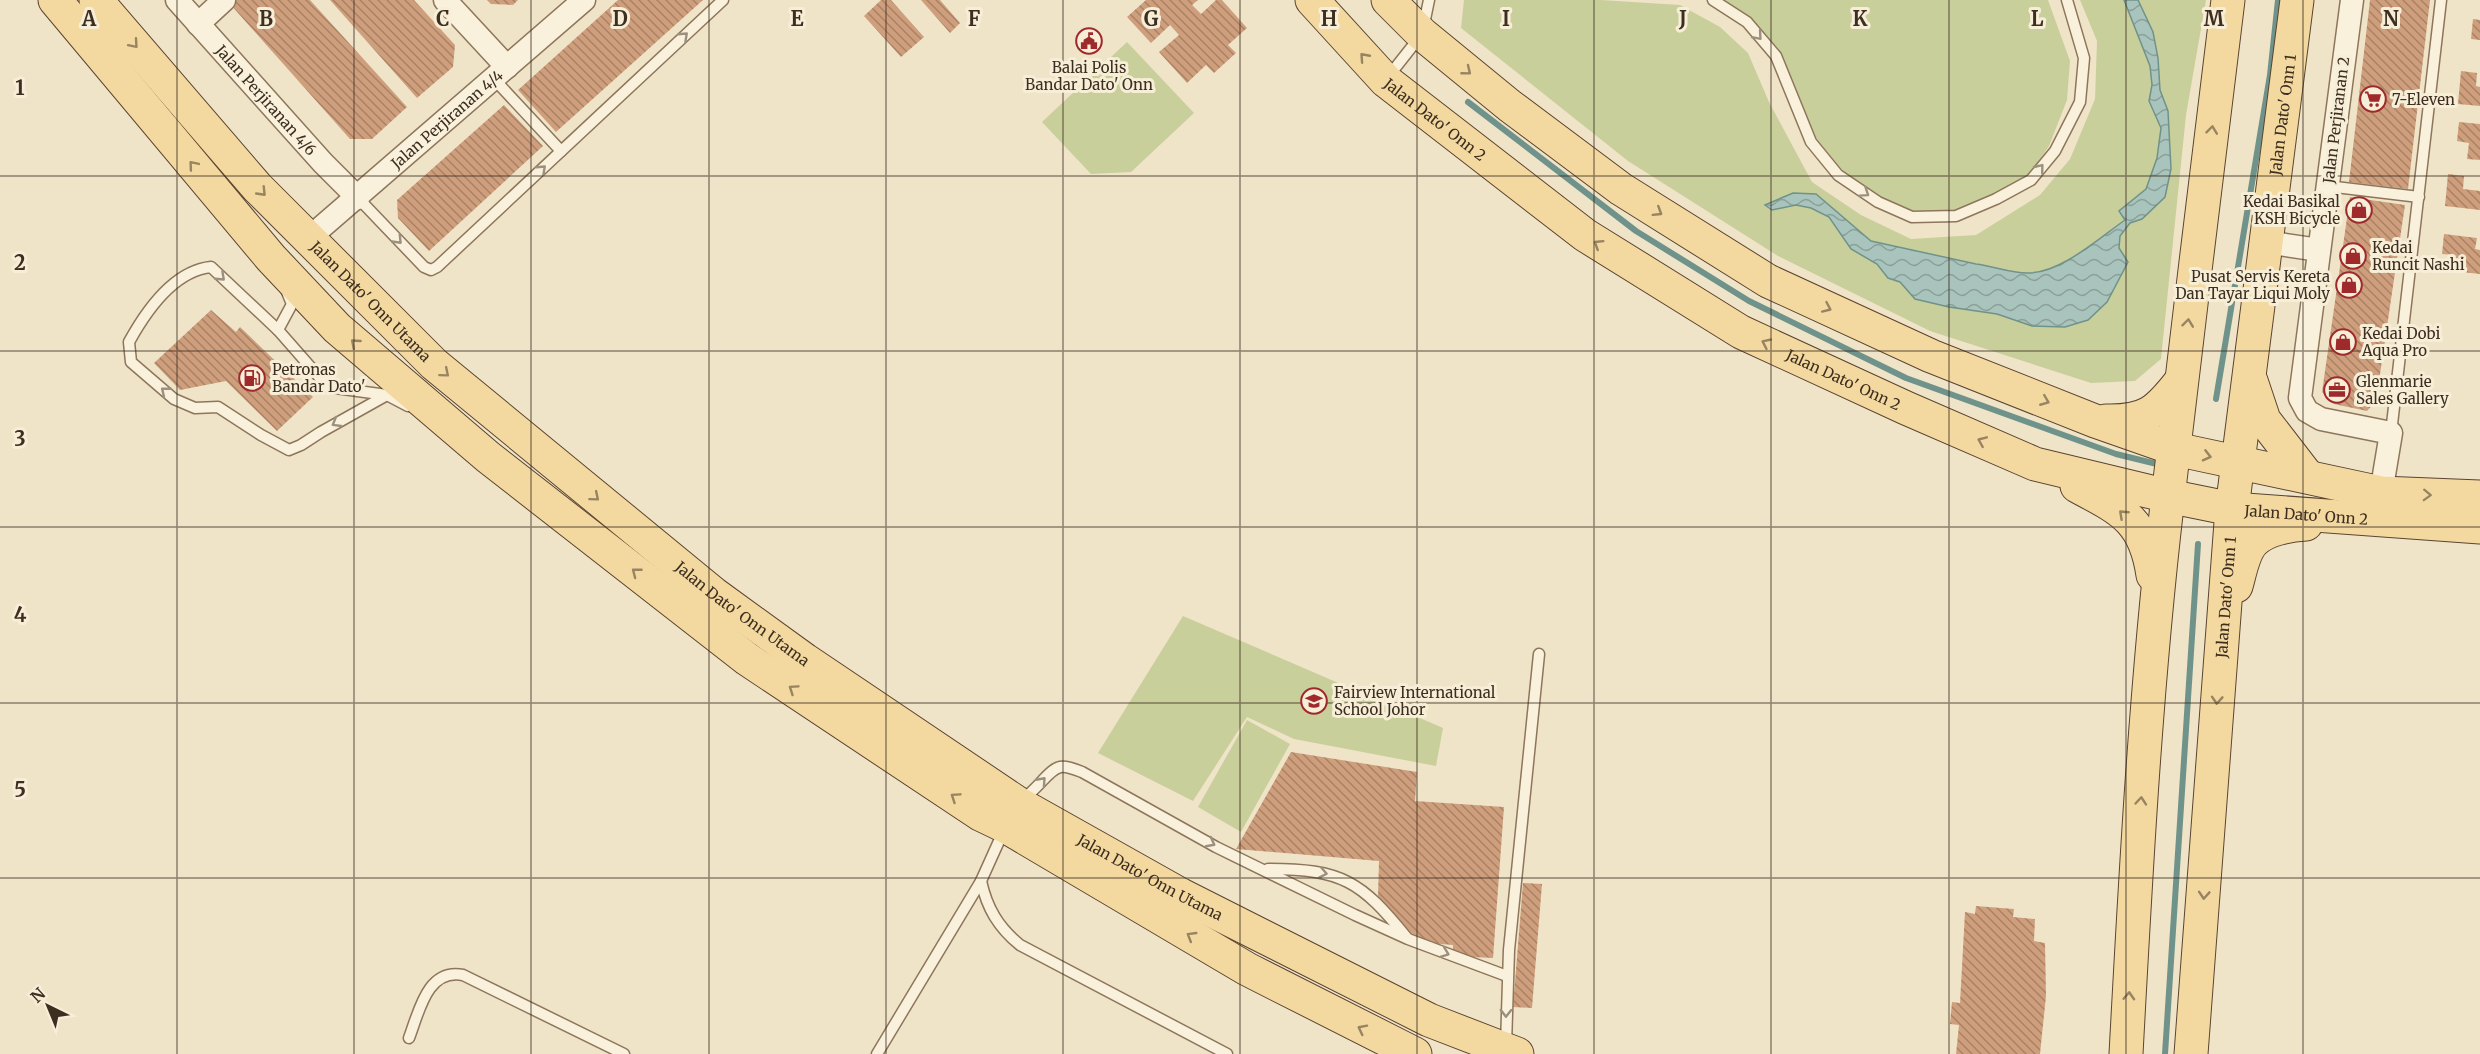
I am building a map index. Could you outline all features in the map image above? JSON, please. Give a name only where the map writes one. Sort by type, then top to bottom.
[{"type":"main road","name":"Jalan Dato' Onn Utama","points":[[55,0],[271,258],[338,328],[461,434],[747,659],[980,814],[1012,815],[1180,895],[1429,1020],[1512,1052]]},
{"type":"main road","name":"Jalan Dato' Onn Utama","points":[[96,0],[257,187],[434,364],[714,594],[1012,815],[1247,969],[1415,1054]]},
{"type":"main road","name":"Jalan Dato' Onn 2","points":[[1312,0],[1386,81],[1585,235],[1741,332],[2035,464],[2232,509],[2377,507],[2480,497]]},
{"type":"main road","name":"Jalan Dato' Onn 2","points":[[1388,0],[1422,34],[1510,106],[1621,189],[1768,281],[1931,356],[2095,421],[2175,449],[2308,477],[2377,507],[2480,526]]},
{"type":"main road","points":[[2126,1054],[2139,823],[2168,496],[2228,0]]},
{"type":"main road","name":"Jalan Dato' Onn 1","points":[[2191,1054],[2232,509],[2297,0]]},
{"type":"main road","points":[[2249,374],[2264,420],[2308,477]]},
{"type":"main road","points":[[2095,421],[2128,422],[2147,417],[2164,404],[2181,381]]},
{"type":"main road","points":[[2035,464],[2120,509],[2141,532],[2150,554],[2158,604]]},
{"type":"main road","points":[[2221,642],[2244,559],[2253,542],[2271,531],[2377,507]]},
{"type":"main road","points":[[1415,1054],[1429,1020]]},
{"type":"street","name":"Jalan Perjiranan 4/6","points":[[177,0],[357,198]]},
{"type":"street","points":[[198,24],[224,0]]},
{"type":"street","points":[[446,0],[501,73]]},
{"type":"street","name":"Jalan Perjiranan 4/4","points":[[309,238],[584,0]]},
{"type":"street","name":"Jalan Perjiranan 2","points":[[2352,0],[2300,398],[2307,411],[2320,419],[2391,433]]},
{"type":"street","points":[[2266,242],[2319,250]]},
{"type":"street","points":[[2377,507],[2391,433]]},
{"type":"lane","points":[[357,198],[424,267],[431,270],[437,267],[723,0]]},
{"type":"lane","points":[[1386,81],[1422,34],[1429,0]]},
{"type":"lane","points":[[1713,0],[1747,22],[1776,56],[1811,142],[1838,175],[1878,202],[1912,217],[1956,216],[1996,199],[2031,180],[2055,151],[2080,102],[2084,58],[2067,0]]},
{"type":"lane","points":[[2391,433],[2441,0]]},
{"type":"lane","points":[[501,73],[561,151]]},
{"type":"lane","points":[[2327,186],[2419,197]]},
{"type":"lane","points":[[271,258],[292,304],[278,330]]},
{"type":"lane","points":[[387,395],[301,445],[288,450],[218,407],[195,408],[174,399],[131,362],[129,342],[162,294],[184,277],[201,268],[211,267],[278,330],[328,387],[387,395],[461,434]]},
{"type":"lane","points":[[1512,1052],[1507,976],[1539,654]]},
{"type":"lane","points":[[877,1054],[981,881],[1012,815],[1050,770],[1058,766],[1067,766],[1082,772],[1216,847],[1408,939],[1507,976]]},
{"type":"lane","points":[[1265,869],[1326,873],[1347,880],[1374,899],[1408,939]]},
{"type":"lane","points":[[981,881],[985,900],[992,913],[1009,936],[1020,945],[1227,1054]]},
{"type":"lane","points":[[409,1038],[431,985],[444,975],[452,973],[463,975],[624,1054]]},
{"type":"green space","points":[[1464,0],[1601,0],[1680,5],[1720,27],[1748,53],[1769,102],[1812,182],[1861,215],[1911,239],[1976,235],[2040,195],[2070,159],[2095,99],[2097,41],[2080,0],[2206,0],[2186,115],[2161,359],[2135,381],[2091,383],[1930,331],[1778,256],[1628,161],[1461,28]]},
{"type":"green space","points":[[1708,0],[2048,0],[2070,61],[2067,100],[2049,146],[2029,175],[1959,215],[1921,219],[1857,186],[1824,154],[1797,97],[1784,61],[1757,30]]},
{"type":"green space","points":[[1127,42],[1194,113],[1131,172],[1091,174],[1042,122]]},
{"type":"green space","points":[[1183,616],[1443,728],[1436,766],[1294,739],[1247,717],[1193,801],[1098,753]]},
{"type":"green space","points":[[1247,720],[1290,744],[1241,832],[1198,807]]},
{"type":"water","points":[[2124,0],[2138,0],[2153,32],[2158,58],[2160,90],[2168,111],[2171,169],[2165,197],[2142,219],[2130,223],[2120,236],[2119,248],[2128,262],[2107,302],[2088,320],[2065,327],[2032,326],[1997,314],[1915,299],[1900,282],[1888,278],[1877,264],[1851,249],[1829,217],[1811,208],[1796,205],[1772,210],[1765,205],[1793,193],[1816,194],[1871,241],[2008,271],[2040,272],[2053,268],[2079,254],[2125,220],[2119,211],[2146,189],[2157,158],[2161,128],[2149,101],[2152,85],[2150,66]]},
{"type":"building","points":[[234,0],[310,0],[407,107],[372,139],[350,139],[230,4]]},
{"type":"building","points":[[330,0],[414,0],[455,45],[453,67],[417,98]]},
{"type":"building","points":[[487,0],[518,0],[513,5],[491,4]]},
{"type":"building","points":[[618,0],[703,0],[556,132],[518,90]]},
{"type":"building","points":[[881,0],[891,0],[924,37],[901,57],[864,16]]},
{"type":"building","points":[[921,0],[940,0],[960,23],[950,33]]},
{"type":"building","points":[[1146,0],[1198,0],[1192,5],[1201,14],[1216,0],[1222,0],[1247,28],[1228,45],[1236,53],[1214,73],[1206,65],[1187,83],[1159,52],[1179,35],[1170,25],[1151,43],[1127,17]]},
{"type":"building","points":[[2370,0],[2430,0],[2408,189],[2349,182]]},
{"type":"building","points":[[2473,19],[2480,20],[2480,40],[2471,39]]},
{"type":"building","points":[[2461,71],[2477,73],[2476,86],[2480,87],[2480,106],[2458,104]]},
{"type":"building","points":[[504,105],[543,146],[429,251],[398,218],[397,200]]},
{"type":"building","points":[[2459,122],[2480,124],[2480,160],[2467,159],[2469,143],[2457,141]]},
{"type":"building","points":[[2448,174],[2464,176],[2463,189],[2480,191],[2480,210],[2445,206]]},
{"type":"building","points":[[2350,197],[2405,205],[2376,401],[2367,411],[2334,404],[2322,392]]},
{"type":"building","points":[[2444,234],[2477,238],[2475,249],[2480,250],[2480,274],[2452,271],[2454,255],[2442,254]]},
{"type":"building","points":[[211,310],[236,332],[240,327],[313,397],[277,431],[226,381],[180,390],[154,363]]},
{"type":"building","points":[[1291,752],[1417,772],[1415,801],[1504,807],[1493,958],[1453,956],[1453,945],[1429,943],[1408,931],[1378,896],[1379,861],[1236,849]]},
{"type":"building","points":[[1523,883],[1542,884],[1532,1008],[1513,1007]]},
{"type":"building","points":[[1976,906],[2014,909],[2013,917],[2035,919],[2034,941],[2045,943],[2046,996],[2040,1054],[1956,1054],[1959,1025],[1950,1024],[1952,1002],[1960,1003],[1965,912],[1975,914]]},
{"type":"waterway","points":[[2216,399],[2270,75],[2278,0]]},
{"type":"waterway","points":[[1468,102],[1636,231],[1749,301],[1906,378],[2116,454],[2161,465]]},
{"type":"waterway","points":[[2165,1054],[2198,544]]},
{"type":"place","name":"Balai Polis Bandar Dato' Onn","points":[[1089,41]]},
{"type":"place","name":"7-Eleven","points":[[2373,99]]},
{"type":"place","name":"Kedai Basikal KSH Bicycle","points":[[2359,210]]},
{"type":"place","name":"Kedai Runcit Nashi","points":[[2353,256]]},
{"type":"place","name":"Pusat Servis Kereta Dan Tayar Liqui Moly","points":[[2349,285]]},
{"type":"place","name":"Kedai Dobi Aqua Pro","points":[[2343,342]]},
{"type":"place","name":"Petronas Bandar Dato'","points":[[252,378]]},
{"type":"place","name":"Glenmarie Sales Gallery","points":[[2337,390]]},
{"type":"place","name":"Fairview International School Johor","points":[[1314,701]]}]
